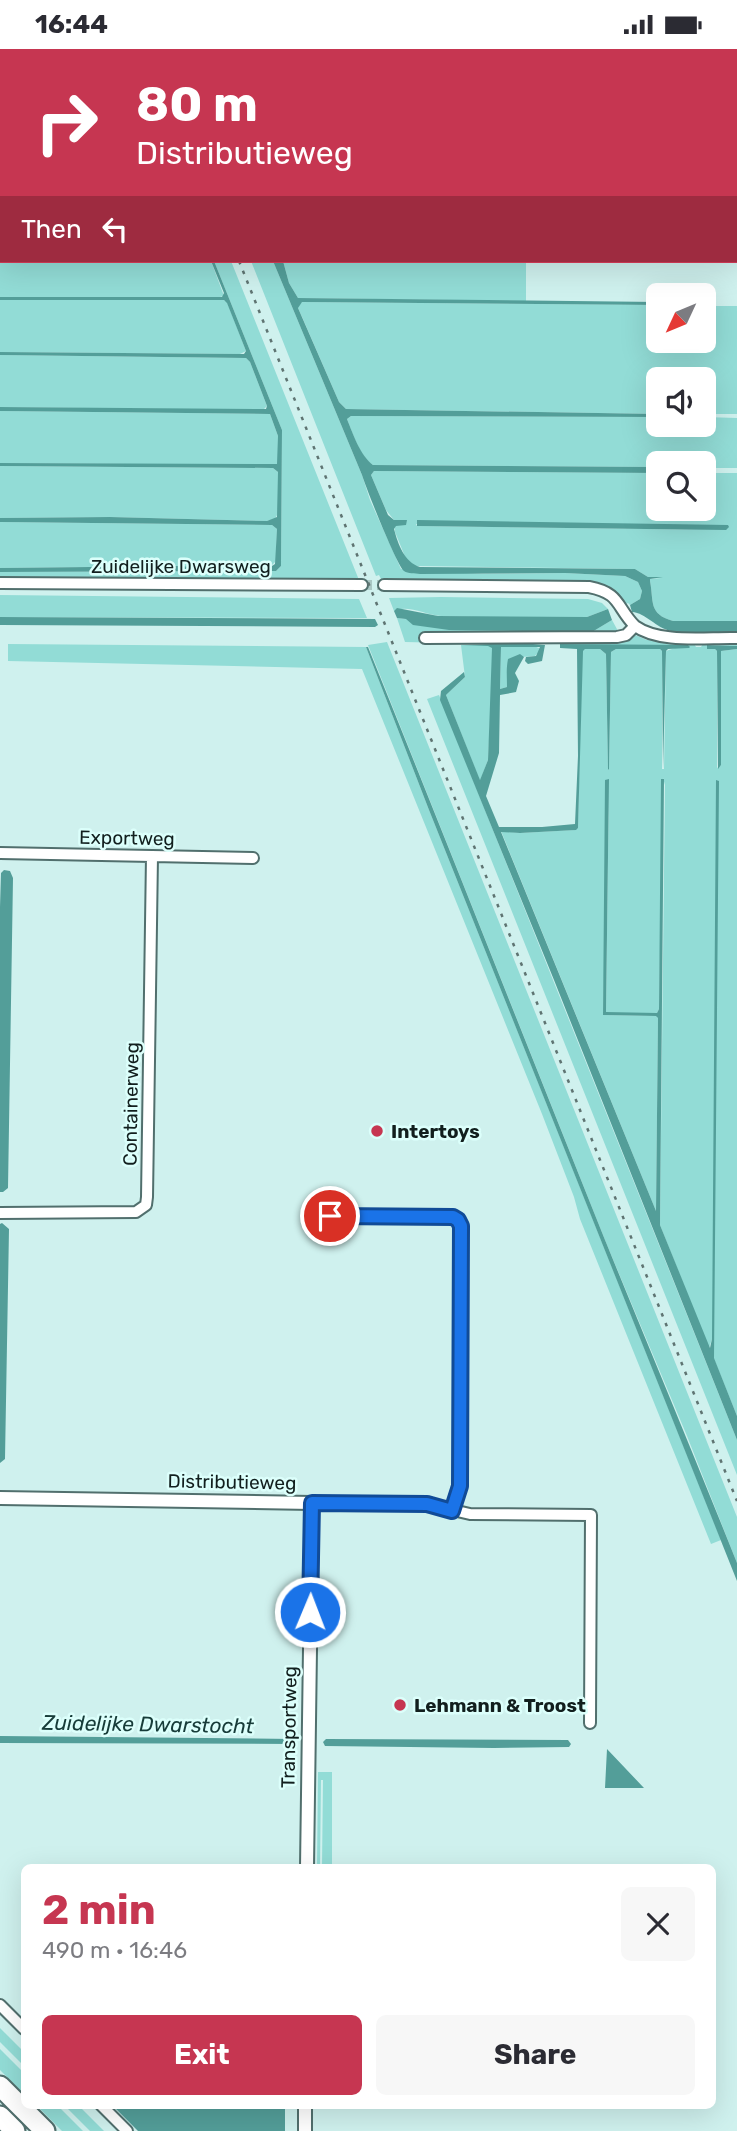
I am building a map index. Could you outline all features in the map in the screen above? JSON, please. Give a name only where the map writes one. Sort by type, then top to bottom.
[{"type":"highway","points":[[0,2086],[21,2107]]},
{"type":"highway","points":[[23,2109],[45,2131]]},
{"type":"highway","points":[[0,2116],[15,2131]]},
{"type":"street","name":"Zuidelijke Dwarsweg","points":[[0,583],[362,585]]},
{"type":"street","points":[[384,585],[589,587],[609,593],[635,626],[645,633],[659,637],[737,638]]},
{"type":"street","points":[[425,638],[617,637],[626,635],[635,626]]},
{"type":"street","name":"Exportweg","points":[[0,853],[253,858]]},
{"type":"street","name":"Containerweg","points":[[0,1213],[136,1212],[146,1205],[152,856]]},
{"type":"street","points":[[330,1216],[453,1217],[461,1226],[460,1486],[452,1511]]},
{"type":"street","name":"Distributieweg","points":[[0,1498],[427,1504],[470,1514],[591,1515],[590,1723]]},
{"type":"street","name":"Transportweg","points":[[307,1864],[312,1503]]},
{"type":"street","points":[[0,2005],[21,2026]]},
{"type":"street","points":[[105,2109],[127,2131]]},
{"type":"street","points":[[305,2109],[305,2131]]},
{"type":"shaded area","points":[[0,263],[212,263],[224,296],[216,298],[0,297]]},
{"type":"shaded area","points":[[212,263],[215,263],[282,430],[281,566],[276,571],[0,572],[0,568],[179,566],[230,569],[269,568],[275,564],[277,529],[272,525],[0,522],[0,518],[110,517],[267,521],[277,517],[278,472],[273,468],[0,466],[0,463],[277,464],[278,436],[270,414],[0,411],[0,407],[266,409],[250,362],[246,358],[0,355],[0,352],[244,354],[246,351],[224,300],[0,300],[0,297],[222,297],[224,293]]},
{"type":"shaded area","points":[[215,263],[232,263],[359,580],[0,578],[0,572],[276,571],[281,566],[282,430]]},
{"type":"shaded area","points":[[252,263],[274,263],[370,500],[401,569],[482,574],[565,573],[625,576],[638,582],[642,591],[640,599],[630,605],[615,591],[598,583],[381,579],[379,575],[376,576]]},
{"type":"shaded area","points":[[274,263],[284,263],[289,283],[298,298],[646,302],[646,305],[302,302],[298,308],[339,402],[346,409],[646,414],[646,417],[351,416],[347,419],[354,438],[364,456],[373,465],[646,467],[646,473],[374,471],[371,475],[388,515],[394,520],[407,520],[406,525],[396,526],[394,529],[402,552],[414,565],[635,569],[648,577],[663,577],[650,579],[654,606],[659,615],[673,621],[737,621],[737,632],[686,633],[661,627],[632,612],[630,605],[640,599],[642,591],[638,582],[625,576],[565,573],[410,573],[400,566]]},
{"type":"shaded area","points":[[284,263],[526,263],[526,301],[298,298],[289,283]]},
{"type":"shaded area","points":[[0,300],[224,300],[246,351],[240,354],[0,352]]},
{"type":"shaded area","points":[[299,303],[646,305],[646,353],[716,353],[716,306],[737,306],[737,414],[716,414],[716,367],[646,367],[646,414],[346,409],[339,402],[298,308]]},
{"type":"shaded area","points":[[0,355],[246,358],[267,406],[263,410],[0,407]]},
{"type":"shaded area","points":[[0,411],[270,414],[278,436],[278,461],[277,464],[271,465],[0,463]]},
{"type":"shaded area","points":[[351,416],[646,417],[646,437],[716,437],[716,417],[737,418],[737,468],[716,468],[716,451],[646,451],[646,467],[373,465],[357,444],[347,419]]},
{"type":"shaded area","points":[[0,466],[273,468],[278,472],[278,513],[275,519],[267,521],[110,517],[0,518]]},
{"type":"shaded area","points":[[374,471],[646,473],[646,521],[716,521],[716,473],[737,473],[737,621],[673,621],[659,615],[654,606],[650,579],[661,578],[648,577],[635,569],[415,566],[406,559],[395,532],[394,520],[386,510],[371,475]],"holes":[[[416,524],[726,530],[417,526]]]},
{"type":"shaded area","points":[[417,520],[729,527],[726,530],[417,526]]},
{"type":"shaded area","points":[[0,522],[272,525],[277,529],[276,561],[269,568],[230,569],[179,566],[0,568]]},
{"type":"shaded area","points":[[0,595],[359,599],[367,618],[0,617]]},
{"type":"shaded area","points":[[389,598],[588,599],[602,603],[608,609],[587,617],[441,616],[411,609],[394,611]]},
{"type":"shaded area","points":[[397,608],[438,616],[587,617],[608,609],[612,620],[592,632],[449,630],[413,625],[406,619],[397,618],[394,611]]},
{"type":"shaded area","points":[[0,617],[375,619],[378,625],[0,625]]},
{"type":"shaded area","points":[[397,618],[529,631],[592,632],[612,620],[618,631],[567,634],[547,632],[449,643],[405,642]]},
{"type":"shaded area","points":[[635,635],[647,640],[693,642],[696,647],[701,647],[704,642],[737,641],[737,646],[707,645],[707,649],[717,651],[717,768],[721,765],[721,651],[737,649],[737,1416],[714,1359],[712,1339],[709,1348],[660,1225],[663,778],[659,1009],[657,1013],[606,1013],[609,779],[603,1015],[658,1018],[656,1211],[501,831],[520,833],[578,828],[582,651],[585,649],[600,649],[606,654],[608,770],[611,652],[616,649],[662,651],[664,769],[666,651],[689,648],[560,644],[561,641],[621,641]]},
{"type":"shaded area","points":[[387,642],[737,1517],[737,1563],[368,645]]},
{"type":"shaded area","points":[[8,644],[366,647],[721,1540],[711,1544],[580,1219],[542,1114],[362,669],[8,661]]},
{"type":"shaded area","points":[[560,644],[690,647],[666,651],[663,769],[662,651],[616,649],[611,652],[608,770],[606,654],[600,649],[585,649],[578,828],[501,832],[656,1211],[658,1018],[603,1015],[605,780],[609,779],[606,1012],[657,1013],[661,779],[664,779],[660,1225],[710,1348],[716,780],[719,781],[714,1358],[737,1416],[737,1440],[440,700],[441,691],[464,672],[465,677],[446,695],[480,780],[488,760],[492,648],[462,645],[545,645],[542,661],[528,664],[526,657],[536,656],[540,647],[501,647],[500,689],[507,687],[508,659],[520,654],[524,657],[515,673],[519,681],[516,692],[500,695],[499,753],[486,796],[499,827],[575,824],[578,756],[577,649],[560,648]]},
{"type":"shaded area","points":[[461,645],[494,645],[488,760],[480,781],[446,695],[465,677]]},
{"type":"shaded area","points":[[707,645],[737,646],[737,649],[721,651],[721,765],[718,769],[717,651],[707,649]]},
{"type":"shaded area","points":[[534,646],[541,649],[535,656],[522,657],[507,687],[500,689],[501,647]]},
{"type":"shaded area","points":[[366,647],[737,1563],[737,1581],[429,810]]},
{"type":"shaded area","points":[[439,695],[737,1440],[737,1475],[427,699]]},
{"type":"shaded area","points":[[4,870],[10,871],[13,878],[8,1188],[0,1192],[0,907],[1,873]]},
{"type":"shaded area","points":[[0,1224],[9,1229],[5,1459],[0,1463]]},
{"type":"shaded area","points":[[0,1736],[293,1739],[295,1742],[0,1743]]},
{"type":"shaded area","points":[[326,1739],[568,1740],[571,1744],[569,1747],[494,1748],[325,1746],[323,1742]]},
{"type":"shaded area","points":[[607,1749],[644,1788],[605,1788]]},
{"type":"shaded area","points":[[318,1772],[332,1772],[332,1864],[322,1864],[321,1780],[320,1864],[317,1864]]},
{"type":"shaded area","points":[[0,2028],[21,2049],[21,2063],[0,2042]]},
{"type":"shaded area","points":[[0,2049],[21,2070],[21,2091],[0,2070]]},
{"type":"shaded area","points":[[40,2109],[61,2109],[83,2131],[62,2131]]},
{"type":"shaded area","points":[[68,2109],[82,2109],[104,2131],[90,2131]]},
{"type":"shaded area","points":[[116,2109],[285,2109],[285,2131],[138,2131]]},
{"type":"tunnel","points":[[362,585],[384,585]]},
{"type":"railway","points":[[240,263],[737,1501]]},
{"type":"place","name":"Intertoys","points":[[377,1131]]},
{"type":"place","name":"Lehmann & Troost","points":[[400,1705]]},
{"type":"route","points":[[310,1612],[312,1503],[427,1504],[452,1511],[460,1486],[461,1226],[453,1217],[330,1216]]},
{"type":"water label","name":"Zuidelijke Dwarstocht","points":[[148,1724]]}]
